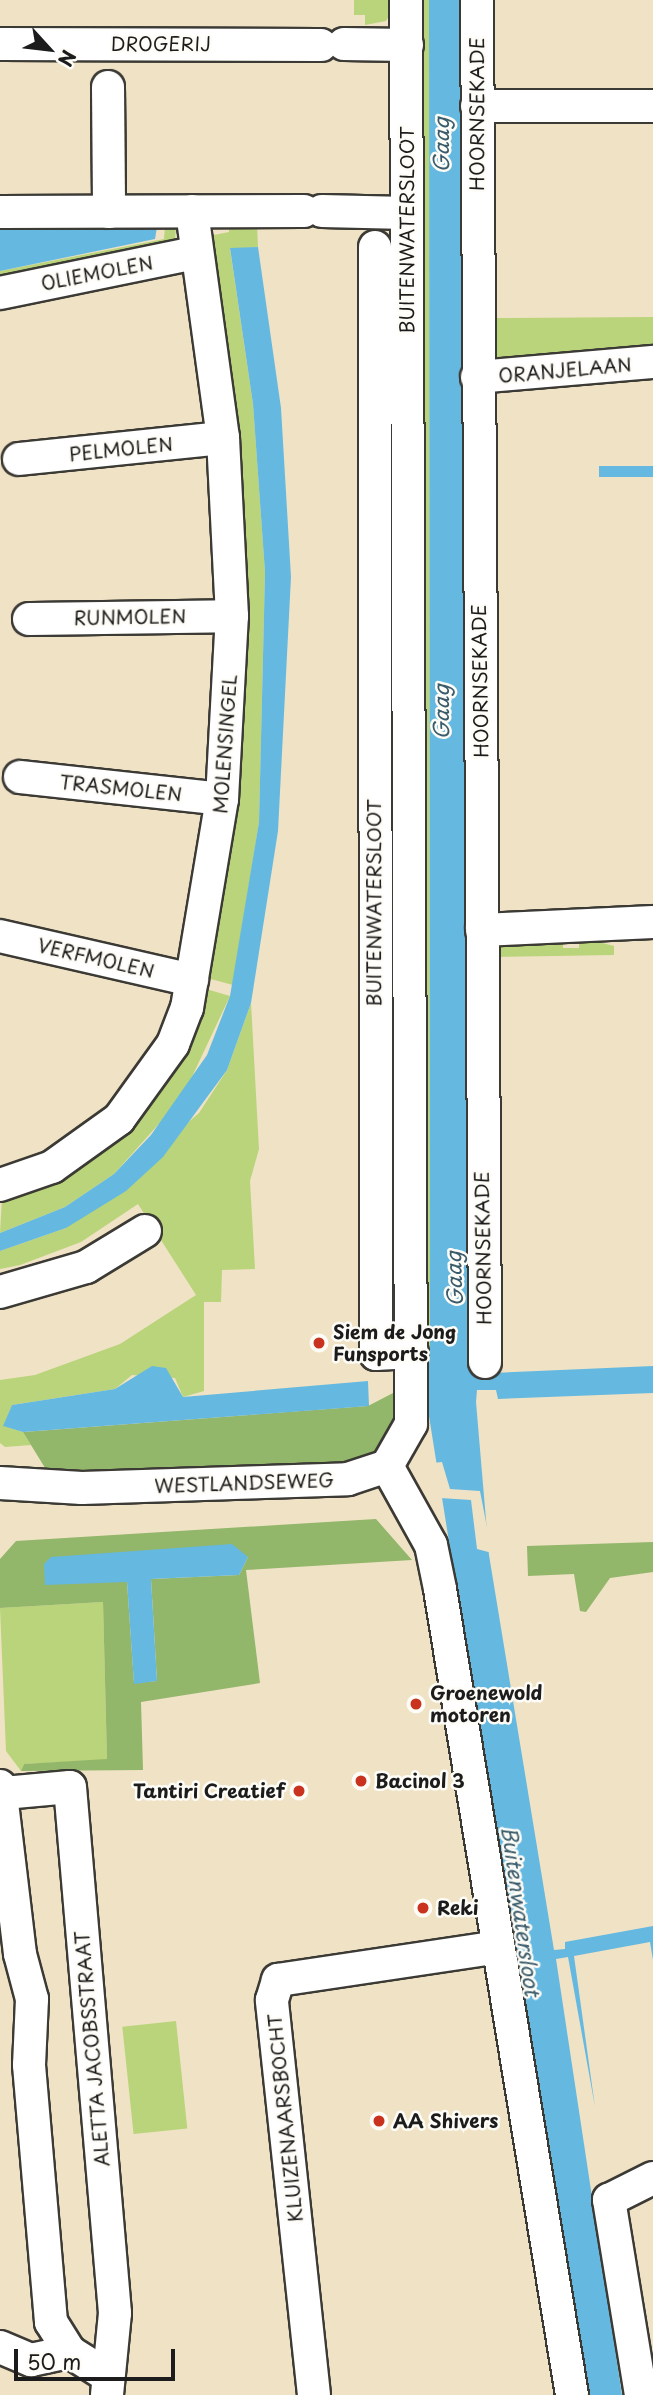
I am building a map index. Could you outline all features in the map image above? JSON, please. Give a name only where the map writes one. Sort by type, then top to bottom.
[{"type":"street","name":"BUITENWATERSLOOT","points":[[393,1459],[412,1372],[406,0]]},
{"type":"street","name":"HOORNSEKADE","points":[[477,0],[477,377],[485,1362]]},
{"type":"street","name":"DROGERIJ","points":[[0,44],[407,45]]},
{"type":"street","points":[[108,87],[109,212]]},
{"type":"street","points":[[477,106],[653,106]]},
{"type":"street","name":"MOLENSINGEL","points":[[0,1185],[52,1167],[119,1119],[173,1044],[192,980],[222,799],[232,616],[223,438],[191,211]]},
{"type":"street","points":[[0,212],[407,213]]},
{"type":"street","name":"BUITENWATERSLOOT","points":[[375,247],[372,415],[376,1354],[412,1372]]},
{"type":"street","name":"OLIEMOLEN","points":[[0,293],[195,253]]},
{"type":"street","name":"ORANJELAAN","points":[[477,377],[653,362]]},
{"type":"street","points":[[372,415],[406,415]]},
{"type":"street","name":"PELMOLEN","points":[[19,459],[223,438]]},
{"type":"street","name":"RUNMOLEN","points":[[29,619],[232,616]]},
{"type":"street","name":"TRASMOLEN","points":[[20,777],[222,799]]},
{"type":"street","points":[[482,930],[653,922]]},
{"type":"street","name":"VERFMOLEN","points":[[0,936],[192,980]]},
{"type":"street","points":[[0,1293],[86,1267],[145,1231]]},
{"type":"street","points":[[393,1459],[431,1545],[572,2395]]},
{"type":"street","name":"WESTLANDSEWEG","points":[[0,1485],[82,1488],[348,1479],[393,1459]]},
{"type":"street","points":[[0,1485],[0,1505]]},
{"type":"street","name":"WESTLANDSEWEG","points":[[0,1505],[82,1488]]},
{"type":"street","name":"ALETTA JACOBSSTRAAT","points":[[70,1787],[116,2321],[106,2384],[70,2352],[51,2322],[29,2065],[15,2024],[12,1981],[20,1954],[2,1790],[70,1787]]},
{"type":"street","name":"KLUIZENAARSBOCHT","points":[[314,2395],[272,2000],[278,1980],[498,1947]]},
{"type":"street","points":[[641,2395],[609,2200],[653,2178]]},
{"type":"street","points":[[0,2347],[31,2360],[70,2352]]},
{"type":"green space","points":[[354,0],[393,0],[392,11],[386,21],[365,25],[365,15],[354,15]]},
{"type":"green space","points":[[419,0],[429,0],[430,1358],[422,1365]]},
{"type":"green space","points":[[257,225],[258,247],[230,249],[253,404],[265,572],[259,822],[233,985],[207,978],[237,775],[209,236],[229,232],[229,226]]},
{"type":"green space","points":[[165,226],[176,227],[174,251],[0,284],[0,271],[164,239]]},
{"type":"green space","points":[[653,317],[653,347],[494,361],[494,318]]},
{"type":"green space","points":[[579,937],[614,946],[614,955],[488,957],[491,942],[563,938],[563,948],[579,948]]},
{"type":"green space","points":[[206,989],[230,996],[182,1098],[114,1174],[65,1207],[0,1233],[2,1198],[57,1177],[195,1024]]},
{"type":"green space","points":[[251,1003],[259,1149],[250,1181],[255,1269],[222,1270],[221,1302],[204,1302],[204,1391],[183,1397],[175,1378],[132,1375],[115,1389],[12,1405],[4,1426],[23,1432],[31,1445],[5,1447],[0,1443],[0,1380],[35,1375],[120,1344],[196,1295],[138,1204],[81,1242],[20,1265],[0,1269],[0,1251],[66,1228],[199,1113],[227,1070]]},
{"type":"green space","points":[[395,1392],[400,1413],[372,1464],[50,1476],[23,1432],[368,1406]]},
{"type":"green space","points":[[376,1519],[412,1560],[246,1570],[260,1683],[141,1702],[143,1770],[21,1771],[24,1764],[107,1759],[103,1602],[0,1608],[0,1559],[16,1541]],"holes":[[[248,1557],[239,1575],[151,1579],[157,1681],[134,1683],[127,1582]]]},
{"type":"green space","points":[[653,1542],[653,1572],[610,1578],[586,1612],[580,1611],[574,1574],[528,1576],[527,1546]]},
{"type":"green space","points":[[103,1602],[107,1760],[24,1764],[21,1771],[6,1751],[0,1608]]},
{"type":"green space","points":[[176,2021],[187,2128],[134,2134],[122,2027]]},
{"type":"water","points":[[429,0],[464,0],[492,1373],[653,1366],[653,1393],[498,1399],[496,1390],[477,1390],[476,1402],[489,1555],[554,1950],[565,1949],[565,1942],[653,1926],[653,1960],[650,1942],[574,1956],[595,2107],[568,1957],[556,1959],[622,2395],[585,2395],[425,1391],[430,1357]]},
{"type":"water","points":[[157,227],[155,239],[0,271],[0,228]]},
{"type":"water","points":[[258,247],[281,408],[291,577],[278,831],[251,1003],[227,1070],[163,1157],[126,1191],[66,1228],[0,1251],[0,1233],[65,1207],[114,1174],[151,1135],[207,1055],[230,996],[259,822],[265,572],[253,404],[230,248]]},
{"type":"water","points":[[599,466],[653,466],[653,477],[599,477]]},
{"type":"water","points":[[152,1366],[166,1368],[183,1397],[368,1381],[369,1406],[23,1432],[3,1426],[12,1405],[115,1389]]},
{"type":"water","points":[[232,1544],[248,1557],[239,1575],[151,1579],[157,1681],[134,1684],[127,1582],[45,1585],[44,1564],[51,1557]]},
{"type":"pier","points":[[442,1462],[450,1489],[480,1491],[492,1553],[477,1549],[471,1500],[440,1498],[433,1463]]},
{"type":"place","name":"Siem de Jong Funsports","points":[[319,1343]]},
{"type":"place","name":"Groenewold motoren","points":[[416,1704]]},
{"type":"place","name":"Bacinol 3","points":[[361,1781]]},
{"type":"place","name":"Tantiri Creatief","points":[[299,1791]]},
{"type":"place","name":"Reki","points":[[423,1908]]},
{"type":"place","name":"AA Shivers","points":[[379,2121]]},
{"type":"water label","name":"Gaag","points":[[440,145]]},
{"type":"water label","name":"Gaag","points":[[440,712]]},
{"type":"water label","name":"Gaag","points":[[453,1279]]},
{"type":"water label","name":"Buitenwatersloot","points":[[522,1911]]}]
